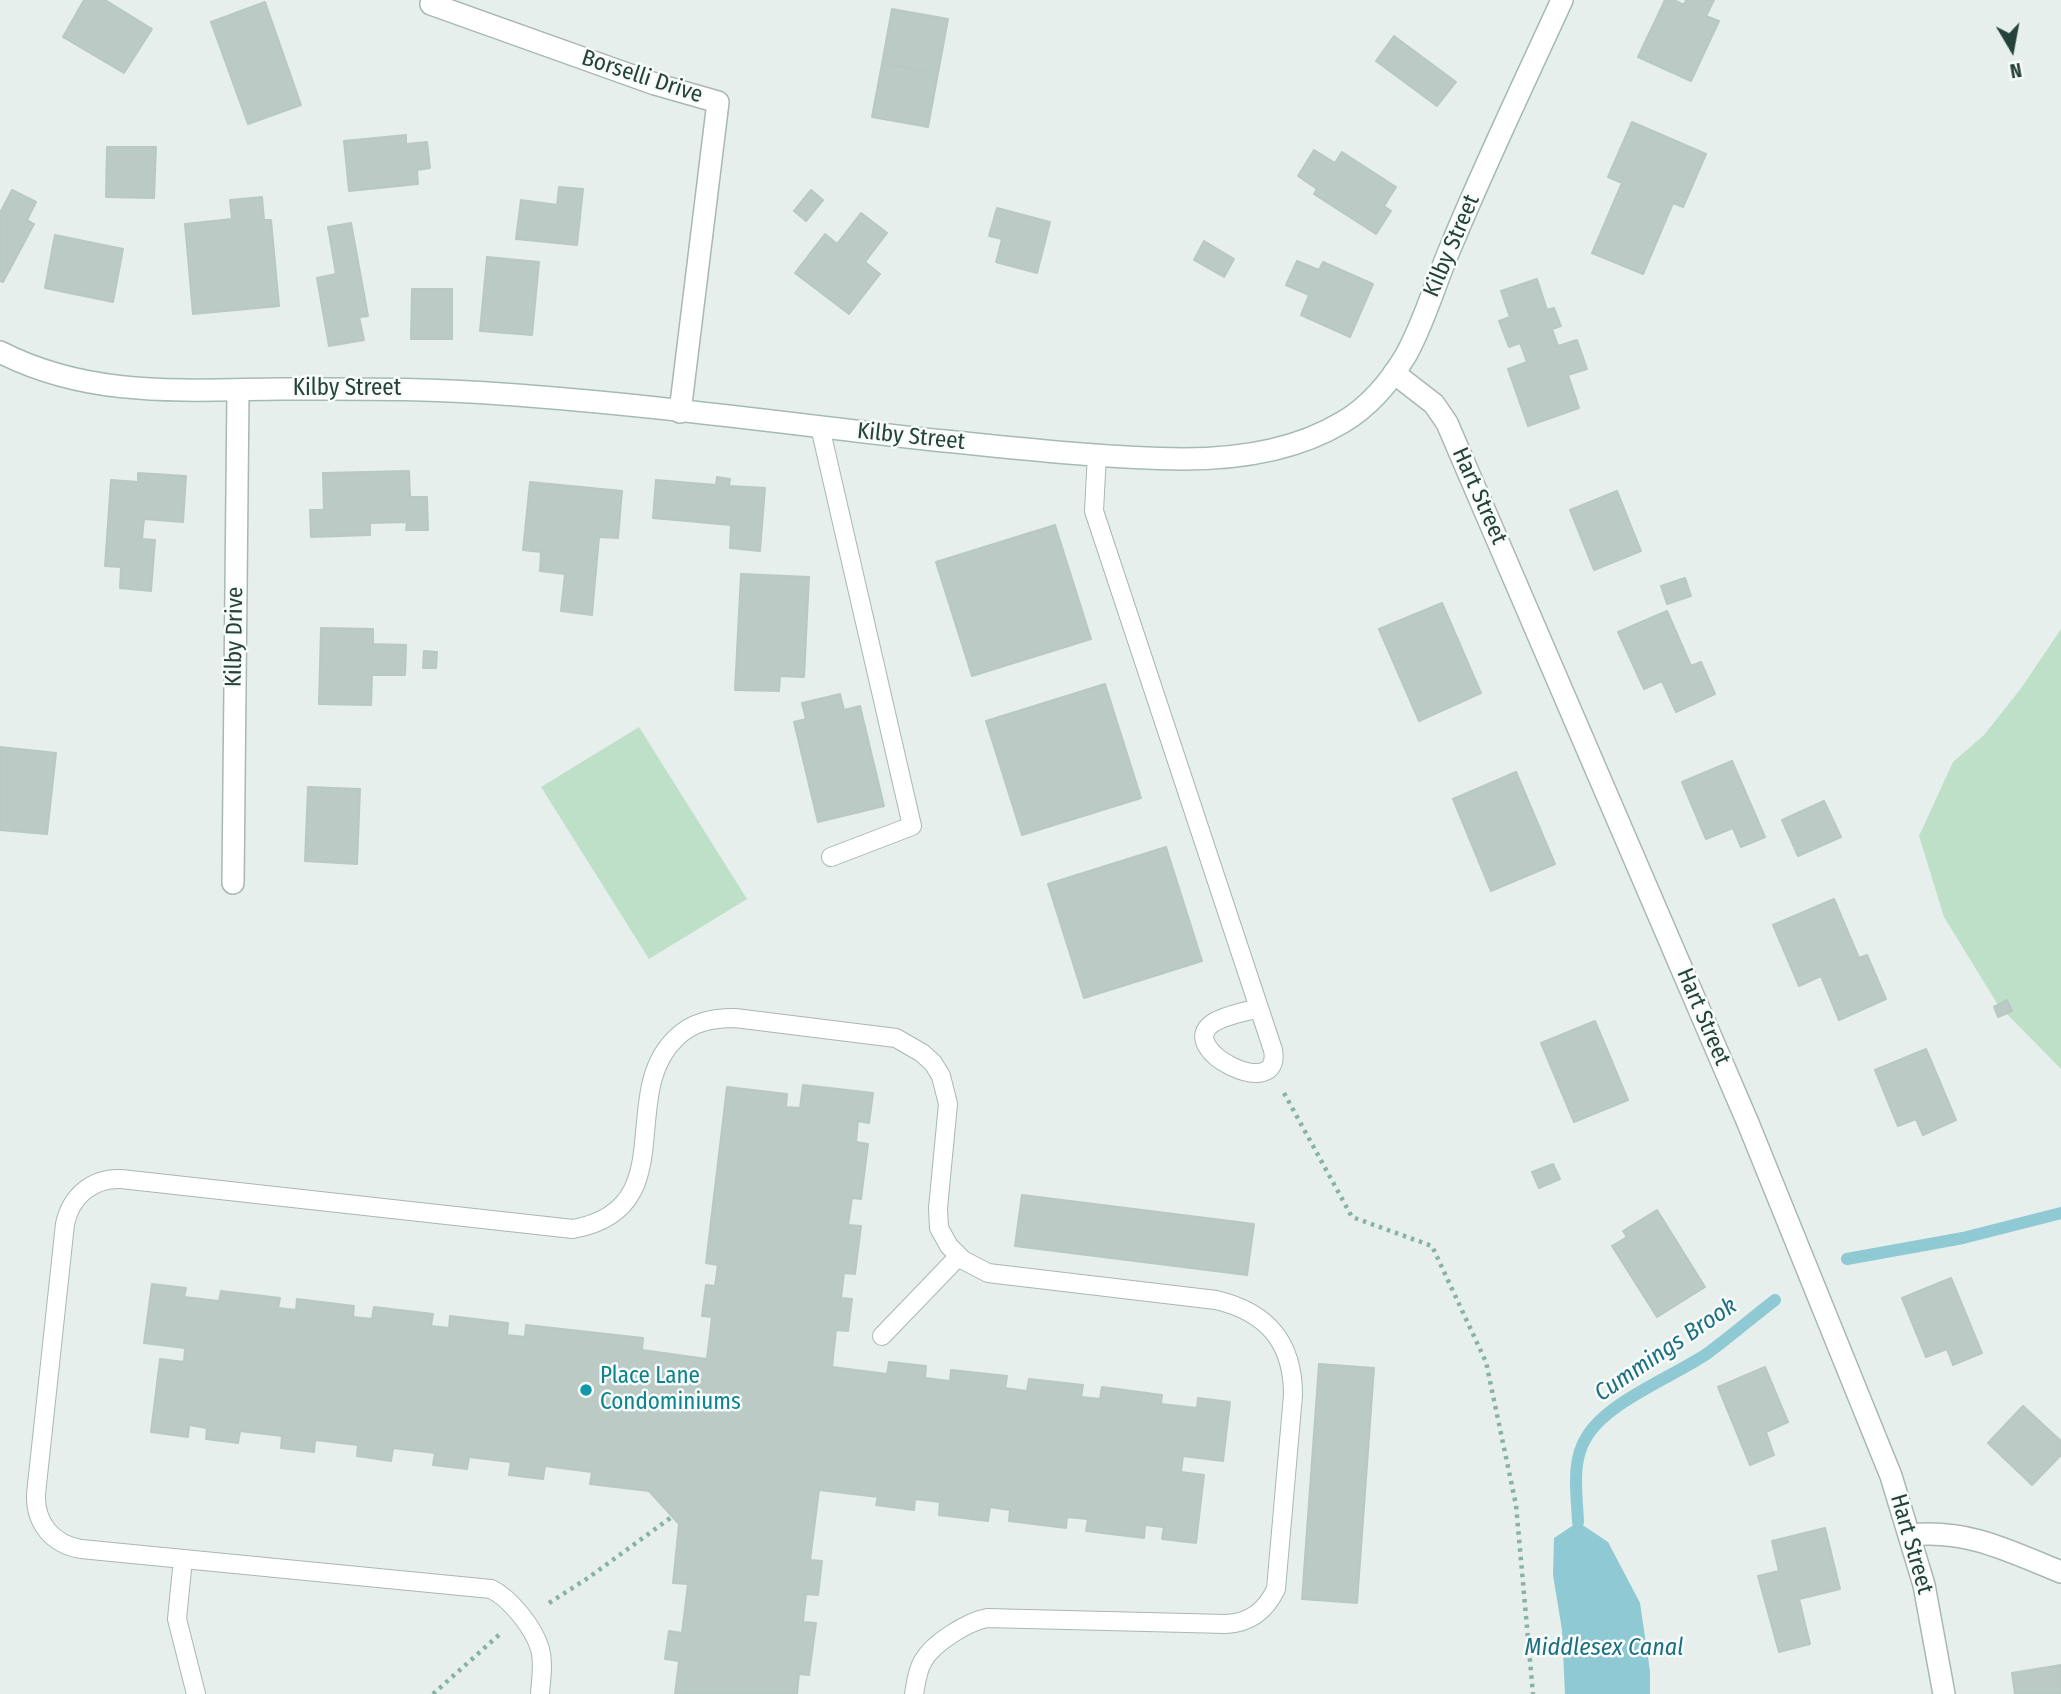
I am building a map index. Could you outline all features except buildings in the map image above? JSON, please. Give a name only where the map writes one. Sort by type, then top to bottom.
[{"type":"street","name":"Kilby Street","points":[[0,352],[39,370],[84,383],[166,390],[457,391],[570,399],[998,446],[1097,454],[1185,459],[1268,452],[1296,444],[1341,424],[1379,393],[1408,353],[1452,242],[1563,0]]},
{"type":"street","name":"Borselli Drive","points":[[430,4],[655,84],[718,102],[680,412]]},
{"type":"street","name":"Hart Street","points":[[1394,373],[1434,404],[1452,436],[1748,1123],[1891,1476],[1924,1585],[1944,1694]]},
{"type":"street","name":"Kilby Drive","points":[[233,883],[237,390]]},
{"type":"street","points":[[1910,1535],[1949,1534],[1985,1541],[2061,1572]]},
{"type":"lane","points":[[820,427],[912,826],[831,857]]},
{"type":"lane","points":[[1097,454],[1094,511],[1259,1008],[1274,1056],[1270,1068],[1259,1074],[1247,1072],[1214,1056],[1204,1041],[1212,1024],[1259,1008]]},
{"type":"lane","points":[[540,1694],[542,1663],[536,1640],[511,1603],[491,1589],[71,1547],[54,1538],[37,1513],[36,1494],[65,1224],[67,1214],[77,1197],[92,1184],[121,1179],[559,1228],[588,1226],[614,1213],[625,1203],[639,1177],[651,1085],[660,1057],[679,1034],[698,1023],[735,1018],[889,1037],[910,1044],[933,1063],[943,1083],[948,1104],[937,1222],[944,1240],[959,1256],[971,1266],[988,1273],[1235,1304],[1252,1312],[1280,1340],[1293,1376],[1278,1578],[1276,1588],[1265,1608],[1257,1615],[1237,1623],[987,1618],[973,1621],[925,1658],[918,1673],[914,1694]]},
{"type":"lane","points":[[882,1336],[959,1256]]},
{"type":"lane","points":[[183,1559],[177,1619],[196,1694]]},
{"type":"path","points":[[1270,1068],[1352,1217],[1432,1246],[1486,1362],[1516,1505],[1534,1694]]},
{"type":"green space","points":[[2061,629],[2061,1069],[1998,1005],[1944,917],[1919,836],[1953,762],[1984,735],[2022,687]]},
{"type":"green space","points":[[639,727],[747,899],[649,959],[541,787]]},
{"type":"water","name":"Middlesex Canal","points":[[1578,1522],[1608,1542],[1640,1603],[1650,1671],[1650,1694],[1565,1694],[1562,1630],[1553,1575],[1554,1538]]},
{"type":"waterway","name":"Cummings Brook","points":[[1847,1259],[1963,1238],[2061,1213]]},
{"type":"waterway","name":"Cummings Brook","points":[[1578,1522],[1578,1457],[1586,1438],[1596,1425],[1641,1391],[1708,1353],[1775,1300]]},
{"type":"place","name":"Place Lane Condominiums","points":[[586,1390]]}]
